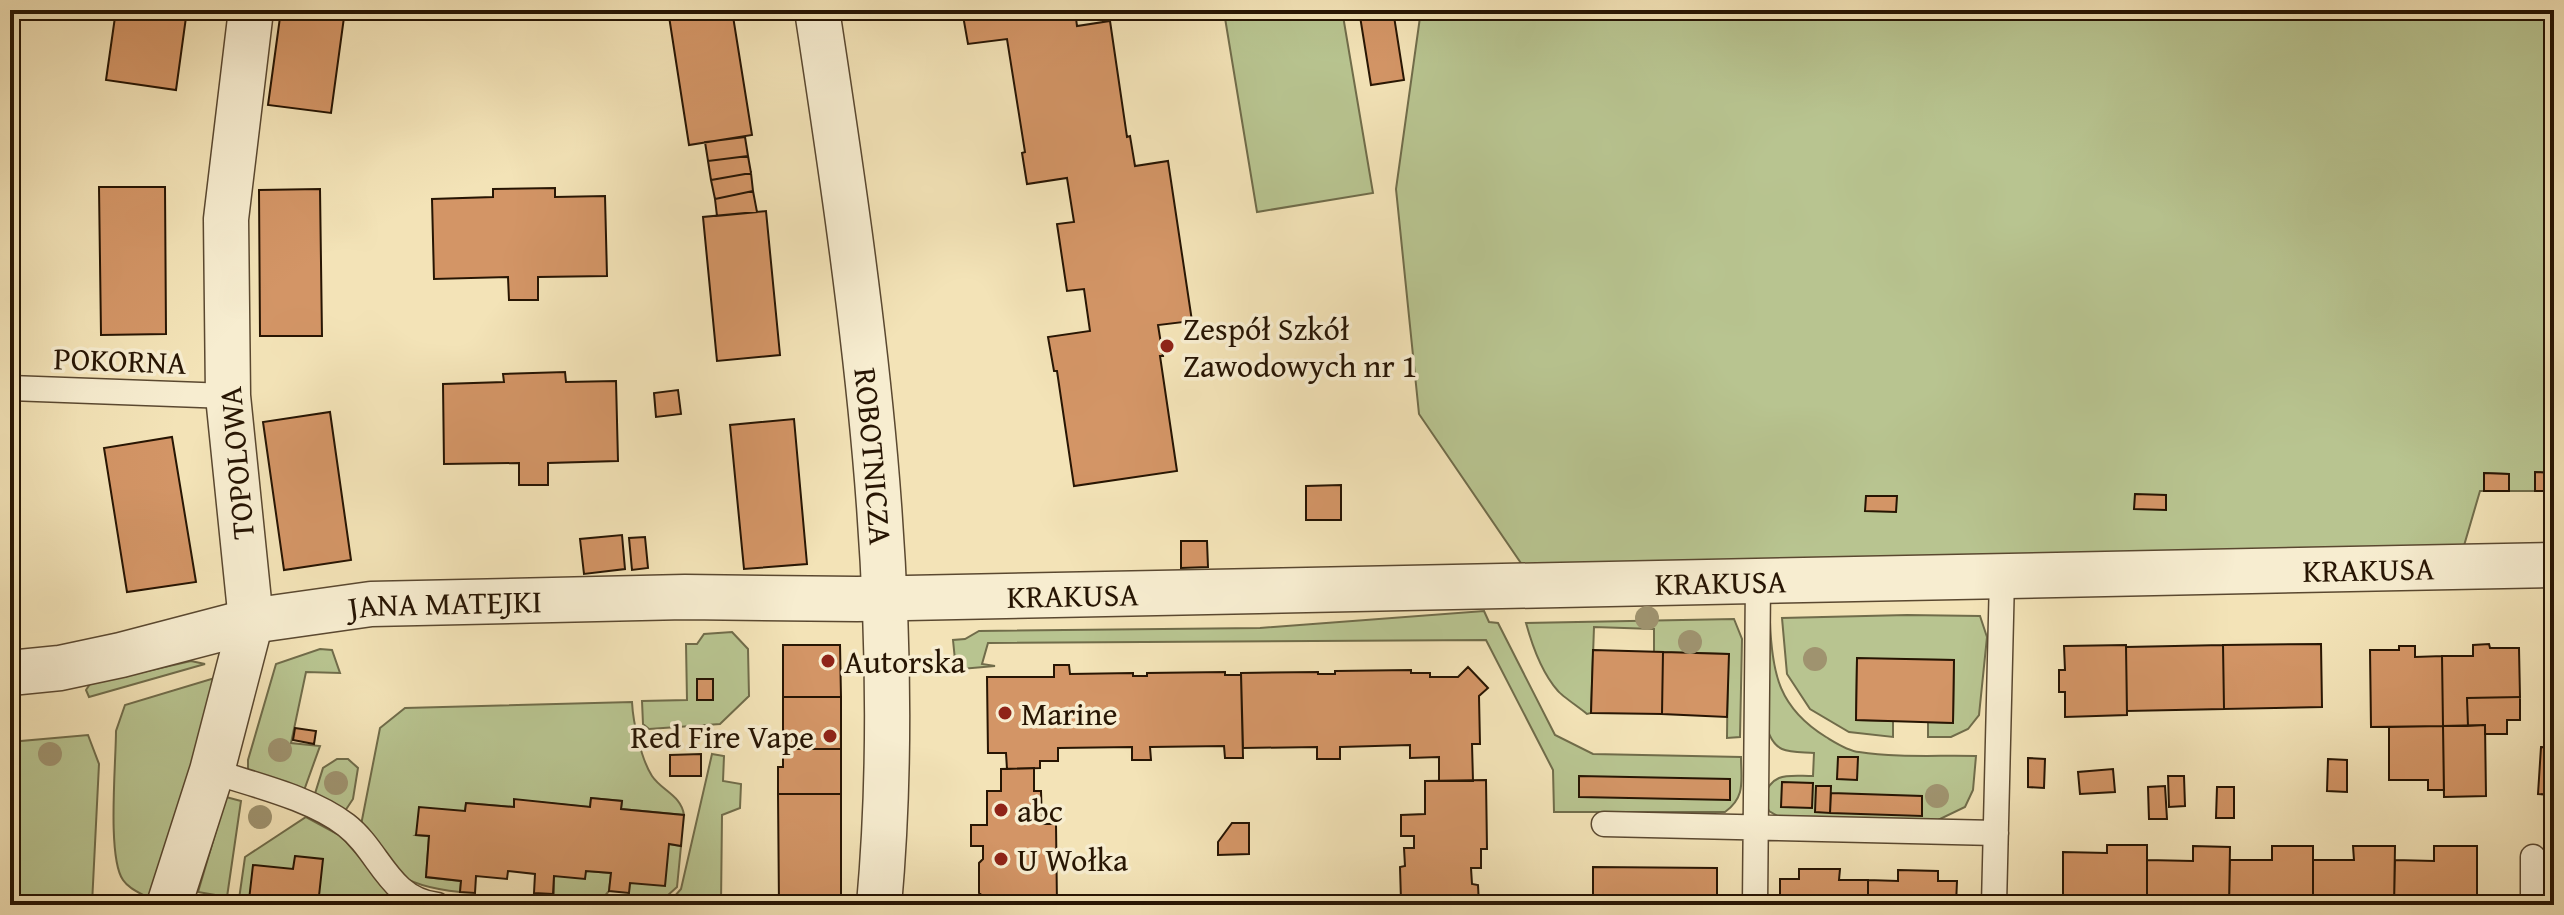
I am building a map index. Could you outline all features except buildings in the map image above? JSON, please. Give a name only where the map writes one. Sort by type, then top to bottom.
[{"type":"street","name":"TOPOLOWA","points":[[169,905],[212,771],[251,621],[228,396],[226,219],[251,10]]},
{"type":"street","name":"ROBOTNICZA","points":[[817,10],[868,383],[885,598],[886,802],[879,905]]},
{"type":"street","name":"KRAKUSA","points":[[885,598],[2554,565]]},
{"type":"street","name":"JANA MATEJKI","points":[[10,673],[60,668],[121,655],[251,621],[371,604],[685,597],[885,598]]},
{"type":"lane","name":"POKORNA","points":[[10,388],[228,396]]},
{"type":"lane","points":[[1994,905],[2002,577]]},
{"type":"lane","points":[[1755,905],[1758,581]]},
{"type":"lane","points":[[212,771],[304,803],[345,824],[407,896],[437,905]]},
{"type":"lane","points":[[1604,824],[1996,833]]},
{"type":"lane","points":[[2533,857],[2533,905]]},
{"type":"green space","points":[[1275,10],[1342,10],[1373,193],[1257,212],[1225,18]]},
{"type":"green space","points":[[1421,10],[2554,10],[2554,473],[2536,472],[2535,491],[2509,491],[2508,474],[2485,473],[2484,491],[2480,491],[2463,549],[1525,569],[1419,414],[1396,189]]},
{"type":"green space","points":[[1484,611],[1489,622],[1498,623],[1555,735],[1593,754],[1741,757],[1741,788],[1732,806],[1725,812],[1554,812],[1553,770],[1486,640],[988,643],[982,664],[995,666],[961,669],[955,660],[953,640],[965,639],[979,631],[1260,628]]},
{"type":"green space","points":[[1980,616],[1987,637],[1979,715],[1968,729],[1951,737],[1928,737],[1928,722],[1953,723],[1954,660],[1857,659],[1856,720],[1893,721],[1893,737],[1849,732],[1810,709],[1787,674],[1782,618]]},
{"type":"green space","points":[[1734,619],[1742,639],[1740,737],[1727,738],[1728,654],[1654,652],[1654,629],[1594,627],[1591,713],[1587,714],[1552,684],[1538,658],[1526,623]]},
{"type":"green space","points":[[1770,622],[1773,658],[1781,688],[1788,702],[1810,726],[1855,751],[1903,756],[1976,756],[1973,790],[1965,807],[1938,820],[1781,818],[1769,811],[1763,798],[1767,789],[1782,777],[1813,776],[1814,753],[1782,749],[1773,741],[1768,729],[1764,714],[1763,679],[1765,634]]},
{"type":"green space","points":[[732,632],[748,649],[749,696],[720,724],[649,729],[643,724],[642,701],[687,700],[686,644],[697,644],[704,634]]},
{"type":"green space","points":[[320,649],[332,650],[340,673],[306,672],[291,743],[320,746],[302,796],[264,785],[248,769],[248,760],[276,664]]},
{"type":"green space","points":[[191,661],[205,664],[89,697],[86,690],[90,684]]},
{"type":"green space","points":[[218,677],[220,685],[149,898],[128,886],[118,868],[114,831],[116,731],[125,705]]},
{"type":"green space","points":[[632,702],[638,740],[648,769],[679,803],[684,815],[621,809],[622,801],[591,798],[590,807],[515,800],[514,807],[466,803],[465,811],[416,835],[429,836],[426,877],[461,881],[460,892],[428,887],[398,873],[361,825],[380,728],[405,708]]},
{"type":"green space","points":[[88,735],[99,764],[92,904],[72,905],[72,900],[48,896],[46,905],[10,905],[10,742]]},
{"type":"green space","points":[[712,754],[724,756],[723,781],[741,784],[740,808],[722,815],[721,905],[667,905],[681,889]]},
{"type":"green space","points":[[337,759],[348,759],[358,768],[353,799],[343,814],[313,800],[323,768]]},
{"type":"green space","points":[[226,797],[241,801],[227,897],[198,892]]},
{"type":"green space","points":[[306,817],[341,836],[402,905],[318,905],[293,869],[249,900],[239,899],[245,857]]},
{"type":"green space","points":[[669,844],[681,846],[677,887],[657,905],[627,905],[630,883]]},
{"type":"green space","points":[[586,871],[611,873],[609,891],[597,905],[554,905],[554,876]]},
{"type":"place","name":"Zespół Szkół Zawodowych nr 1","points":[[1167,346]]},
{"type":"place","name":"Autorska","points":[[828,661]]},
{"type":"place","name":"Marine","points":[[1005,713]]},
{"type":"place","name":"Red Fire Vape","points":[[830,736]]},
{"type":"place","name":"abc","points":[[1001,810]]},
{"type":"place","name":"U Wołka","points":[[1001,859]]}]
